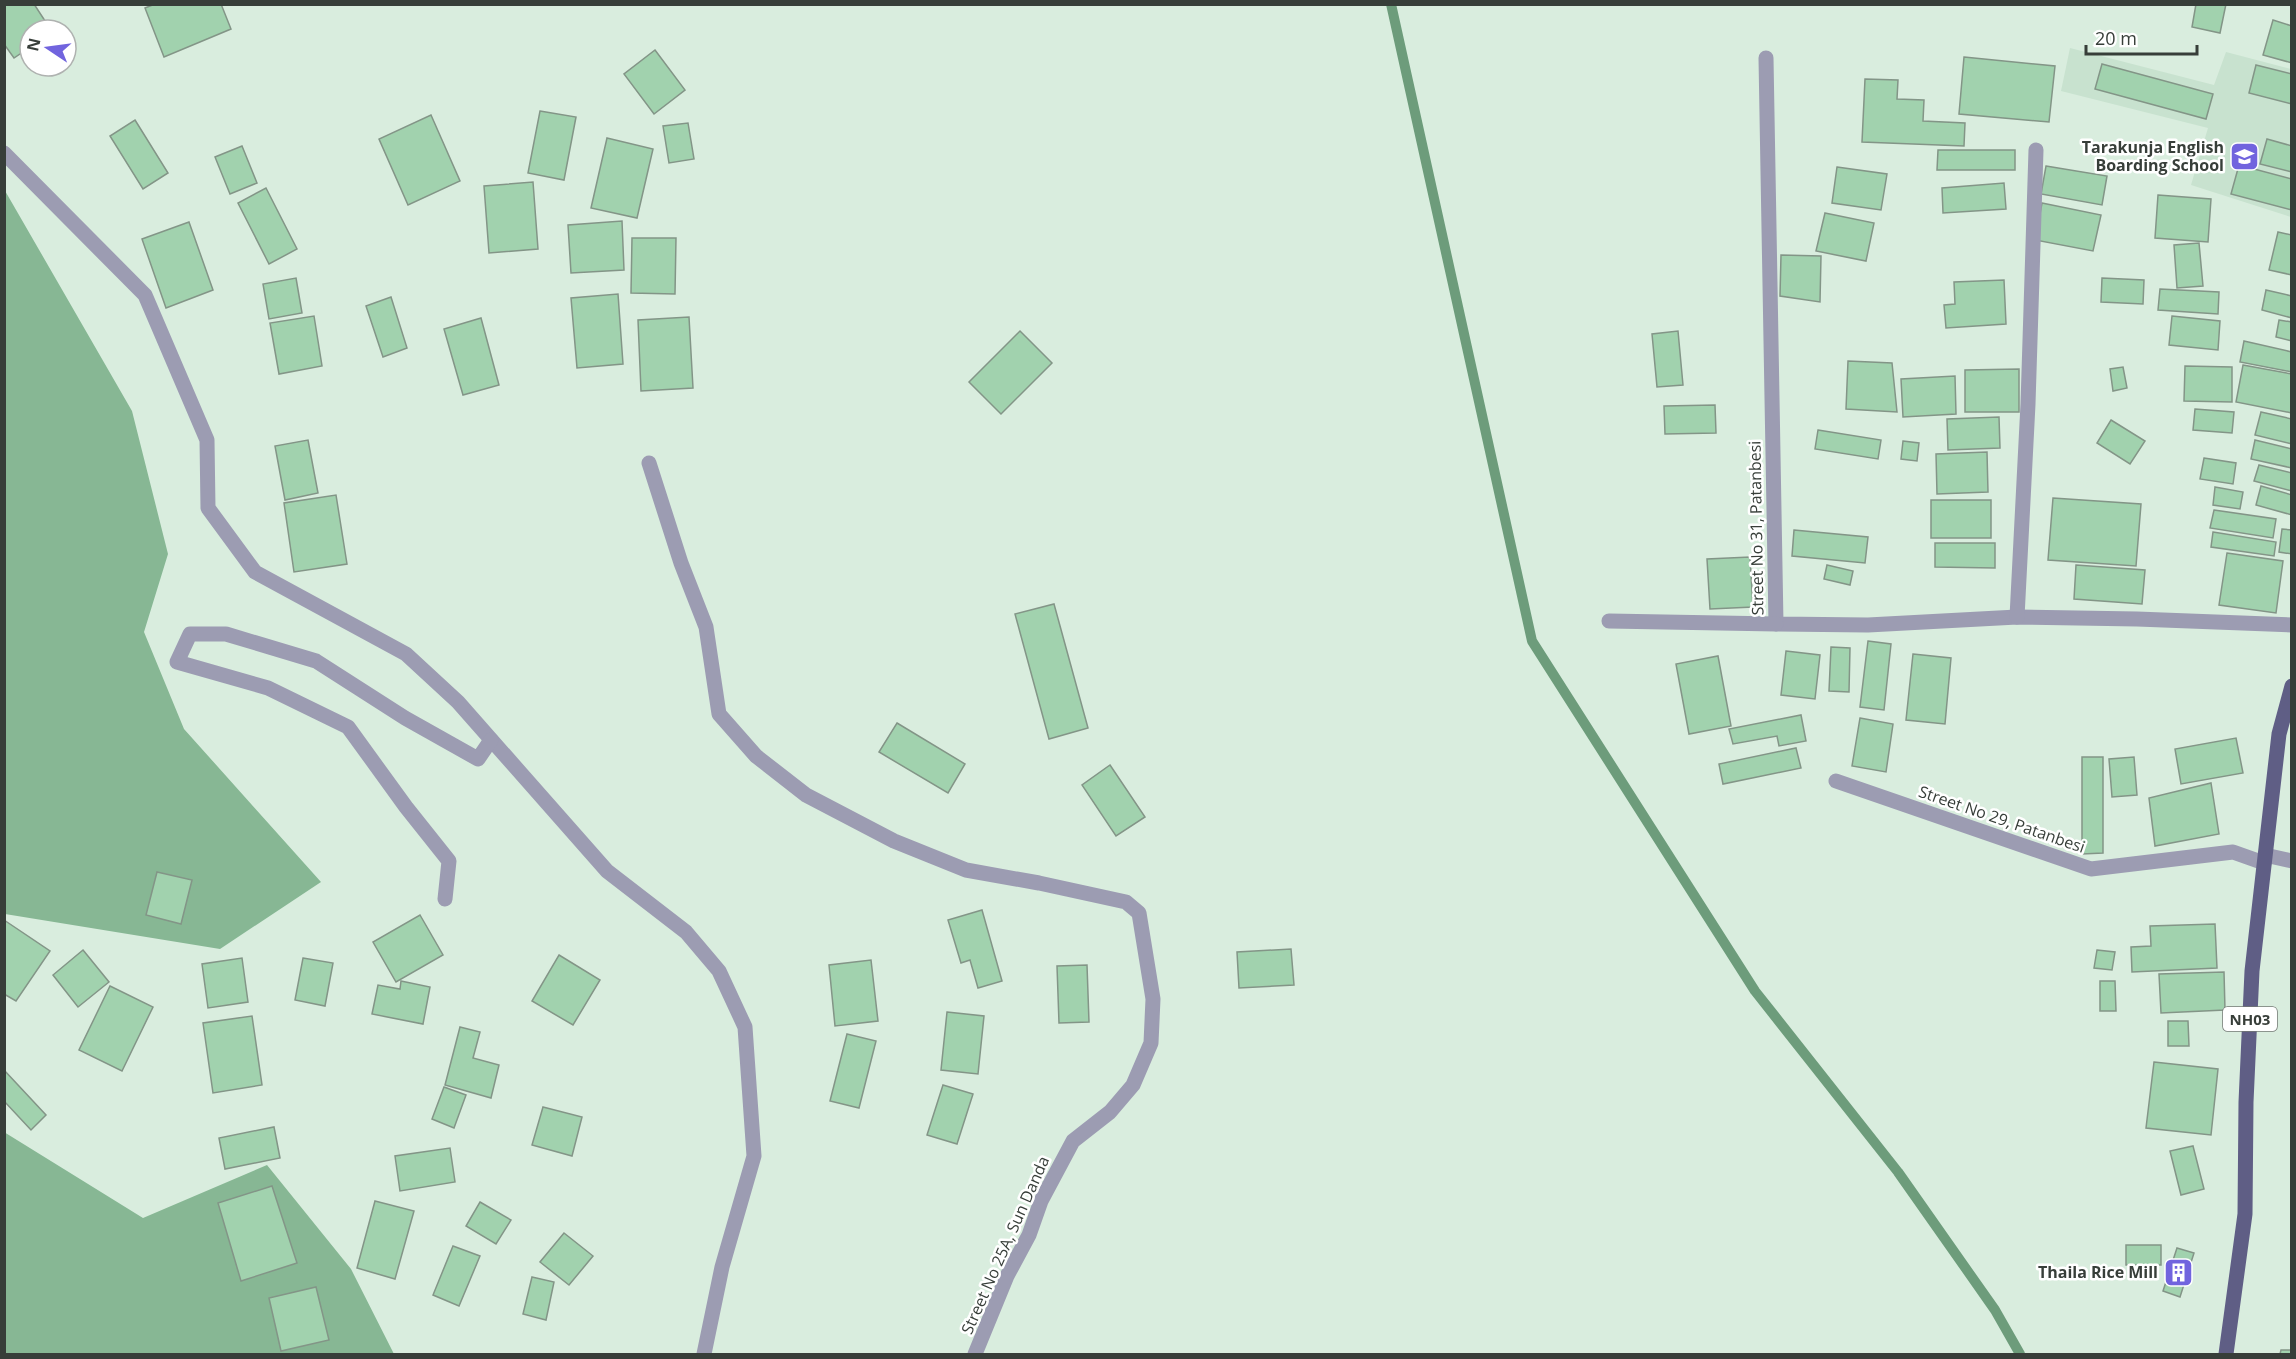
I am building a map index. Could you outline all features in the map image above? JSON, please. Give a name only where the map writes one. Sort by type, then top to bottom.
[{"type":"main road","name":"NH03","points":[[2226,1354],[2245,1214],[2246,1102],[2252,971],[2279,734],[2292,686]]},
{"type":"street","name":"Street No 31, Patanbesi","points":[[1766,58],[1776,624],[1868,625],[2017,617],[2292,625]]},
{"type":"street","points":[[2017,617],[2028,404],[2036,150]]},
{"type":"street","points":[[4,153],[145,295],[207,440],[208,508],[255,572],[406,654],[458,702],[607,871],[686,932],[718,971],[745,1028],[754,1156],[722,1267],[704,1354]]},
{"type":"street","name":"Street No 25A, Sun Danda","points":[[649,463],[681,563],[706,627],[719,714],[756,756],[806,795],[894,841],[966,870],[1126,902],[1139,913],[1153,999],[1151,1043],[1133,1085],[1110,1112],[1073,1141],[1041,1201],[1029,1235],[1007,1276],[975,1354]]},
{"type":"street","points":[[1609,621],[1776,624]]},
{"type":"street","points":[[445,899],[449,861],[406,807],[348,727],[268,688],[177,662],[190,634],[226,634],[316,662],[405,718],[478,759],[491,740]]},
{"type":"street","name":"Street No 29, Patanbesi","points":[[1836,781],[2091,868],[2233,852],[2264,859],[2292,861]]},
{"type":"shaded area","name":"Tarakunja English Boarding School","points":[[2070,48],[2214,85],[2226,52],[2291,69],[2291,217],[2191,185],[2208,128],[2061,91]]},
{"type":"green space","points":[[4,189],[132,411],[168,554],[144,632],[184,729],[321,882],[220,949],[5,914]]},
{"type":"green space","points":[[4,1132],[143,1218],[267,1165],[351,1269],[394,1354],[5,1354]]},
{"type":"building","points":[[4,4],[34,4],[43,18],[18,18],[18,55],[14,58],[4,44]]},
{"type":"building","points":[[155,4],[221,4],[231,29],[164,57],[145,8]]},
{"type":"building","points":[[2196,4],[2226,4],[2220,33],[2192,27]]},
{"type":"building","points":[[2273,20],[2292,26],[2292,63],[2263,55]]},
{"type":"building","points":[[655,50],[685,90],[654,114],[624,74]]},
{"type":"building","points":[[1964,57],[2055,66],[2049,122],[1959,114]]},
{"type":"building","points":[[2102,64],[2213,94],[2206,119],[2095,89]]},
{"type":"building","points":[[2256,65],[2292,74],[2292,104],[2249,93]]},
{"type":"building","points":[[1865,79],[1898,80],[1897,99],[1924,100],[1923,121],[1965,123],[1964,146],[1862,142]]},
{"type":"building","points":[[540,111],[576,117],[564,180],[528,173]]},
{"type":"building","points":[[431,115],[460,181],[408,205],[379,139]]},
{"type":"building","points":[[135,120],[168,173],[143,189],[110,136]]},
{"type":"building","points":[[688,123],[694,159],[669,163],[663,126]]},
{"type":"building","points":[[607,138],[653,149],[637,218],[591,208]]},
{"type":"building","points":[[2267,139],[2292,146],[2292,172],[2260,164]]},
{"type":"building","points":[[242,146],[257,183],[230,194],[215,157]]},
{"type":"building","points":[[1938,150],[2015,150],[2015,170],[1937,170]]},
{"type":"building","points":[[2239,165],[2292,179],[2292,210],[2231,194]]},
{"type":"building","points":[[2046,166],[2107,176],[2102,205],[2041,194]]},
{"type":"building","points":[[1837,167],[1887,174],[1881,210],[1832,203]]},
{"type":"building","points":[[533,182],[538,249],[489,253],[484,186]]},
{"type":"building","points":[[2004,183],[2006,209],[1943,213],[1942,188]]},
{"type":"building","points":[[266,188],[297,249],[269,264],[238,203]]},
{"type":"building","points":[[2158,195],[2211,199],[2208,242],[2155,238]]},
{"type":"building","points":[[2042,203],[2101,215],[2093,251],[2035,240]]},
{"type":"building","points":[[1825,213],[1874,223],[1866,261],[1816,251]]},
{"type":"building","points":[[622,221],[624,270],[571,273],[568,225]]},
{"type":"building","points":[[189,222],[213,290],[166,308],[142,239]]},
{"type":"building","points":[[2278,232],[2292,235],[2292,275],[2269,270]]},
{"type":"building","points":[[632,238],[676,238],[675,294],[631,293]]},
{"type":"building","points":[[2199,243],[2203,286],[2177,288],[2174,245]]},
{"type":"building","points":[[1781,255],[1821,256],[1820,302],[1780,296]]},
{"type":"building","points":[[296,278],[302,313],[269,319],[263,284]]},
{"type":"building","points":[[2102,278],[2144,280],[2143,304],[2101,302]]},
{"type":"building","points":[[2004,280],[2006,324],[1946,328],[1944,305],[1955,304],[1954,282]]},
{"type":"building","points":[[2160,289],[2219,292],[2218,314],[2158,310]]},
{"type":"building","points":[[2266,290],[2292,296],[2292,318],[2262,310]]},
{"type":"building","points":[[618,294],[623,364],[577,368],[571,298]]},
{"type":"building","points":[[391,297],[407,348],[383,357],[366,306]]},
{"type":"building","points":[[314,316],[322,366],[279,374],[270,323]]},
{"type":"building","points":[[2172,316],[2220,321],[2218,350],[2169,345]]},
{"type":"building","points":[[689,317],[693,388],[641,391],[638,320]]},
{"type":"building","points":[[481,318],[499,385],[463,395],[444,329]]},
{"type":"building","points":[[2279,320],[2292,322],[2292,341],[2276,337]]},
{"type":"building","points":[[1020,331],[1052,363],[1001,414],[969,382]]},
{"type":"building","points":[[1678,331],[1683,385],[1657,387],[1652,334]]},
{"type":"building","points":[[2244,341],[2292,352],[2292,372],[2240,362]]},
{"type":"building","points":[[1848,361],[1892,363],[1897,412],[1846,409]]},
{"type":"building","points":[[2243,365],[2292,374],[2292,413],[2236,402]]},
{"type":"building","points":[[2185,366],[2232,367],[2232,402],[2184,401]]},
{"type":"building","points":[[2123,367],[2127,388],[2113,391],[2110,369]]},
{"type":"building","points":[[2019,369],[2019,412],[1965,412],[1965,370]]},
{"type":"building","points":[[1955,376],[1956,414],[1903,417],[1901,379]]},
{"type":"building","points":[[1715,405],[1716,433],[1665,434],[1664,406]]},
{"type":"building","points":[[2195,409],[2234,412],[2232,433],[2193,430]]},
{"type":"building","points":[[2261,412],[2292,419],[2292,444],[2255,435]]},
{"type":"building","points":[[1999,417],[2000,448],[1948,450],[1947,419]]},
{"type":"building","points":[[2111,420],[2145,441],[2130,464],[2097,443]]},
{"type":"building","points":[[1818,430],[1881,440],[1878,459],[1815,449]]},
{"type":"building","points":[[308,440],[318,493],[285,500],[275,446]]},
{"type":"building","points":[[2255,440],[2292,449],[2292,468],[2251,459]]},
{"type":"building","points":[[1903,441],[1919,443],[1917,461],[1901,459]]},
{"type":"building","points":[[1987,452],[1988,492],[1937,494],[1936,454]]},
{"type":"building","points":[[2204,458],[2236,463],[2233,484],[2200,479]]},
{"type":"building","points":[[2259,465],[2292,473],[2292,491],[2254,481]]},
{"type":"building","points":[[2261,486],[2292,495],[2292,515],[2256,505]]},
{"type":"building","points":[[2215,487],[2243,492],[2240,509],[2213,505]]},
{"type":"building","points":[[336,495],[347,564],[294,572],[284,503]]},
{"type":"building","points":[[2053,498],[2141,504],[2136,566],[2048,560]]},
{"type":"building","points":[[1931,500],[1991,500],[1991,538],[1931,538]]},
{"type":"building","points":[[2214,510],[2276,519],[2273,538],[2210,528]]},
{"type":"building","points":[[2282,529],[2292,530],[2292,554],[2279,552]]},
{"type":"building","points":[[1794,530],[1868,537],[1865,563],[1792,556]]},
{"type":"building","points":[[2213,532],[2276,542],[2274,556],[2211,547]]},
{"type":"building","points":[[1935,543],[1995,543],[1995,568],[1935,567]]},
{"type":"building","points":[[2227,553],[2283,561],[2276,613],[2219,605]]},
{"type":"building","points":[[1750,557],[1753,607],[1710,609],[1707,559]]},
{"type":"building","points":[[1827,565],[1853,571],[1850,585],[1824,579]]},
{"type":"building","points":[[2076,565],[2145,570],[2142,604],[2074,599]]},
{"type":"building","points":[[1054,604],[1088,728],[1049,739],[1015,614]]},
{"type":"building","points":[[1868,641],[1891,644],[1884,710],[1860,707]]},
{"type":"building","points":[[1831,647],[1850,648],[1849,692],[1829,691]]},
{"type":"building","points":[[1786,651],[1820,655],[1815,699],[1781,695]]},
{"type":"building","points":[[1913,654],[1951,658],[1945,724],[1906,720]]},
{"type":"building","points":[[1718,656],[1731,726],[1689,734],[1676,664]]},
{"type":"building","points":[[1801,715],[1806,741],[1779,746],[1777,736],[1733,744],[1729,729]]},
{"type":"building","points":[[1860,718],[1893,724],[1886,772],[1852,766]]},
{"type":"building","points":[[897,723],[965,764],[948,793],[879,752]]},
{"type":"building","points":[[2236,738],[2243,773],[2181,784],[2175,749]]},
{"type":"building","points":[[1796,748],[1801,768],[1723,784],[1719,764]]},
{"type":"building","points":[[2082,757],[2103,757],[2103,853],[2082,854]]},
{"type":"building","points":[[2134,757],[2137,795],[2112,797],[2109,759]]},
{"type":"building","points":[[1110,765],[1145,817],[1116,836],[1082,785]]},
{"type":"building","points":[[2211,783],[2219,834],[2155,846],[2149,798]]},
{"type":"building","points":[[157,872],[192,880],[181,924],[146,915]]},
{"type":"building","points":[[982,910],[1002,981],[978,988],[970,960],[961,963],[948,920]]},
{"type":"building","points":[[420,915],[443,955],[396,982],[373,942]]},
{"type":"building","points":[[4,920],[50,951],[16,1001],[4,994]]},
{"type":"building","points":[[2215,924],[2217,968],[2132,972],[2131,947],[2151,946],[2150,926]]},
{"type":"building","points":[[1291,949],[1294,985],[1239,988],[1237,952]]},
{"type":"building","points":[[83,950],[109,982],[78,1007],[53,975]]},
{"type":"building","points":[[2097,950],[2115,952],[2112,970],[2094,968]]},
{"type":"building","points":[[559,955],[600,980],[573,1025],[532,1001]]},
{"type":"building","points":[[242,958],[248,1002],[208,1008],[202,964]]},
{"type":"building","points":[[303,958],[333,963],[325,1006],[295,1000]]},
{"type":"building","points":[[871,960],[878,1021],[835,1026],[829,965]]},
{"type":"building","points":[[1087,965],[1089,1022],[1059,1023],[1057,966]]},
{"type":"building","points":[[2224,972],[2225,1010],[2161,1013],[2159,974]]},
{"type":"building","points":[[401,981],[430,987],[423,1024],[372,1014],[378,985],[400,989]]},
{"type":"building","points":[[2100,981],[2115,981],[2116,1011],[2100,1011]]},
{"type":"building","points":[[110,986],[153,1007],[122,1071],[79,1050]]},
{"type":"building","points":[[947,1012],[984,1016],[978,1074],[941,1070]]},
{"type":"building","points":[[252,1016],[262,1085],[213,1093],[203,1023]]},
{"type":"building","points":[[2168,1021],[2188,1021],[2189,1046],[2168,1046]]},
{"type":"building","points":[[460,1027],[480,1032],[473,1058],[499,1065],[491,1098],[445,1085]]},
{"type":"building","points":[[847,1034],[876,1041],[859,1108],[830,1101]]},
{"type":"building","points":[[2154,1062],[2218,1069],[2211,1135],[2146,1128]]},
{"type":"building","points":[[4,1070],[46,1115],[31,1130],[4,1101]]},
{"type":"building","points":[[943,1085],[973,1094],[957,1144],[927,1135]]},
{"type":"building","points":[[444,1087],[466,1095],[454,1128],[432,1119]]},
{"type":"building","points":[[543,1107],[582,1117],[572,1156],[532,1145]]},
{"type":"building","points":[[274,1127],[280,1158],[225,1169],[219,1138]]},
{"type":"building","points":[[2193,1146],[2204,1189],[2181,1195],[2170,1151]]},
{"type":"building","points":[[450,1148],[455,1182],[400,1191],[395,1156]]},
{"type":"building","points":[[272,1186],[297,1263],[241,1281],[218,1203]]},
{"type":"building","points":[[375,1201],[414,1211],[395,1279],[357,1268]]},
{"type":"building","points":[[480,1202],[511,1220],[496,1244],[466,1226]]},
{"type":"building","points":[[564,1233],[593,1256],[569,1285],[540,1262]]},
{"type":"building","points":[[2126,1245],[2161,1245],[2161,1265],[2126,1265]]},
{"type":"building","points":[[453,1246],[480,1256],[459,1306],[433,1295]]},
{"type":"building","name":"Thaila Rice Mill","points":[[2177,1248],[2194,1253],[2180,1297],[2163,1291]]},
{"type":"building","points":[[532,1277],[554,1282],[546,1320],[523,1314]]},
{"type":"building","points":[[316,1287],[329,1340],[281,1351],[269,1298]]},
{"type":"building","points":[[2281,1350],[2292,1350],[2292,1354],[2280,1354]]},
{"type":"waterway","points":[[1391,4],[1532,641],[1755,991],[1898,1172],[1995,1310],[2020,1354]]},
{"type":"place","name":"Tarakunja English Boarding School","points":[[2245,156]]},
{"type":"place","name":"Thaila Rice Mill","points":[[2179,1272]]}]
